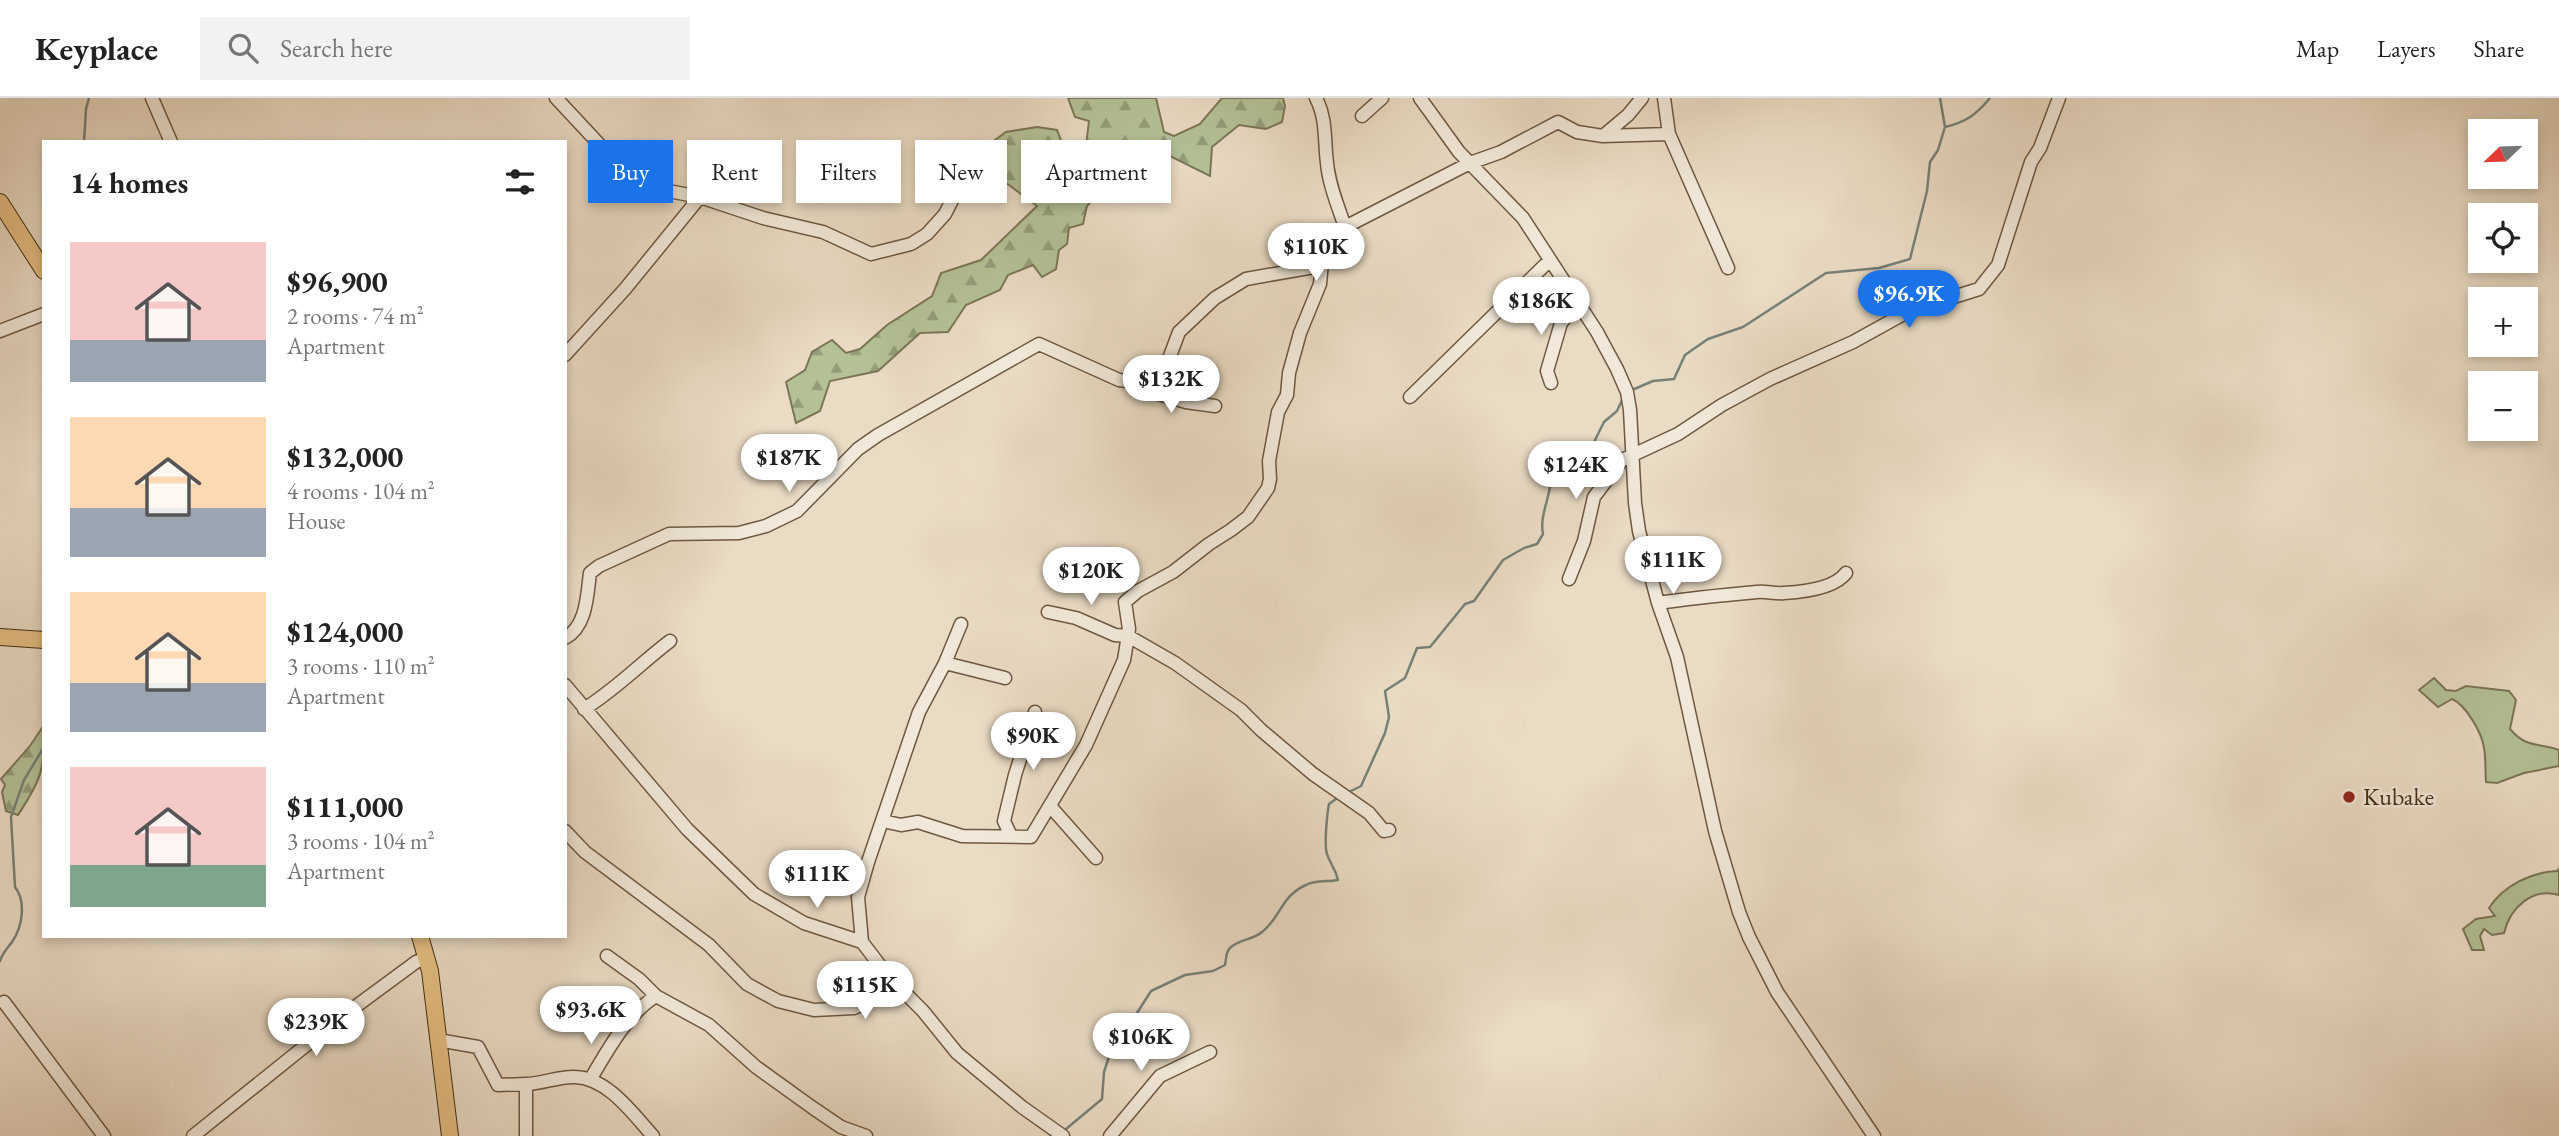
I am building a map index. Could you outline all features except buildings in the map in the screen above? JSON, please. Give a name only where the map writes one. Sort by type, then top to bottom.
[{"type":"main road","points":[[0,202],[5,221],[42,268]]},
{"type":"main road","points":[[0,637],[42,640]]},
{"type":"main road","points":[[421,938],[430,971],[450,1136]]},
{"type":"street","points":[[152,98],[170,140]]},
{"type":"street","points":[[556,98],[628,174],[658,189],[687,195]]},
{"type":"street","points":[[1316,98],[1322,110],[1326,132],[1327,163],[1345,227]]},
{"type":"street","points":[[1362,116],[1382,98]]},
{"type":"street","points":[[1420,98],[1459,152],[1523,218],[1604,344],[1627,392],[1639,531],[1658,603],[1677,657],[1715,831],[1749,937],[1777,992],[1874,1136]]},
{"type":"street","points":[[1603,136],[1628,115],[1642,98]]},
{"type":"street","points":[[1664,98],[1669,134],[1728,268]]},
{"type":"street","points":[[1569,579],[1584,541],[1594,497],[1622,460],[1678,434],[1744,392],[1853,342],[1909,311],[1979,289],[1998,265],[2031,162],[2040,148],[2059,98]]},
{"type":"street","points":[[883,821],[901,824],[918,822],[962,836],[980,838],[1031,837],[1086,745],[1124,660],[1129,629],[1125,602],[1138,591],[1173,572],[1248,517],[1268,488],[1269,461],[1278,412],[1287,395],[1289,373],[1300,333],[1320,284],[1322,262],[1332,240],[1345,227],[1470,163],[1501,152],[1558,122],[1577,132],[1603,136],[1669,134]]},
{"type":"street","points":[[567,353],[625,289],[695,203]]},
{"type":"street","points":[[718,203],[763,218],[823,232],[871,254],[911,244],[927,234],[945,214],[951,203]]},
{"type":"street","points":[[1410,397],[1550,260]]},
{"type":"street","points":[[1214,406],[1159,394],[1156,385],[1179,332],[1215,298],[1246,279],[1295,272],[1322,262]]},
{"type":"street","points":[[1551,383],[1547,371],[1561,323],[1577,304]]},
{"type":"street","points":[[0,331],[42,315]]},
{"type":"street","points":[[567,637],[575,633],[584,614],[590,573],[599,566],[670,534],[740,533],[766,526],[797,511],[858,449],[878,435],[1039,344],[1119,380],[1156,385]]},
{"type":"street","points":[[1658,603],[1817,589],[1842,578],[1846,573]]},
{"type":"street","points":[[1048,612],[1076,618],[1115,635],[1128,636],[1175,663],[1241,710],[1313,774],[1369,813],[1384,831],[1389,830]]},
{"type":"street","points":[[961,624],[945,663],[919,712],[890,793],[858,897],[862,942],[888,976],[923,1011],[957,1053],[1022,1107],[1063,1136]]},
{"type":"street","points":[[584,709],[604,697],[670,641]]},
{"type":"street","points":[[945,663],[1005,678]]},
{"type":"street","points":[[567,688],[687,829],[754,894],[804,923],[862,942]]},
{"type":"street","points":[[1010,836],[1004,821],[1008,797],[1035,712]]},
{"type":"street","points":[[1050,806],[1096,858]]},
{"type":"street","points":[[567,833],[585,852],[709,945],[747,984],[778,1001],[814,1010],[854,1008],[869,1001],[880,990],[888,976]]},
{"type":"street","points":[[607,956],[639,979],[656,996],[709,1025],[755,1067],[813,1108],[841,1127],[866,1136]]},
{"type":"street","points":[[193,1136],[340,1018],[416,962],[426,958]]},
{"type":"street","points":[[590,1080],[622,1031],[646,1002],[656,996]]},
{"type":"street","points":[[4,1002],[104,1136]]},
{"type":"street","points":[[438,1040],[478,1047],[498,1085],[526,1084],[574,1076],[590,1080],[617,1096],[653,1136]]},
{"type":"street","points":[[1110,1136],[1160,1076],[1210,1052]]},
{"type":"street","points":[[526,1084],[526,1136]]},
{"type":"green space","points":[[1068,98],[1156,98],[1164,132],[1174,136],[1200,124],[1222,98],[1283,98],[1285,106],[1282,122],[1266,129],[1239,125],[1212,147],[1210,176],[1171,156],[1171,140],[1087,140],[1089,121],[1075,117]]},
{"type":"green space","points":[[1037,127],[1057,130],[1061,140],[1021,140],[1021,194],[1007,184],[1007,140],[995,140],[1006,132]]},
{"type":"green space","points":[[1033,203],[1090,203],[1083,224],[1069,228],[1067,244],[1059,250],[1056,269],[1042,277],[1033,265],[1008,275],[1000,290],[966,305],[948,332],[920,333],[878,371],[830,381],[820,411],[796,423],[786,382],[805,370],[812,352],[832,340],[846,353],[860,349],[887,325],[932,296],[941,273],[981,260],[1037,206]]},
{"type":"green space","points":[[2434,678],[2446,690],[2456,691],[2466,686],[2509,691],[2516,700],[2510,729],[2522,740],[2559,750],[2559,766],[2524,773],[2497,783],[2486,782],[2483,742],[2468,713],[2452,699],[2438,707],[2419,690]]},
{"type":"green space","points":[[42,728],[40,773],[33,791],[18,815],[6,811],[2,792],[5,785],[1,779]]},
{"type":"green space","points":[[2559,869],[2559,895],[2549,893],[2531,897],[2511,915],[2504,933],[2492,935],[2484,929],[2480,936],[2484,950],[2472,950],[2463,929],[2476,919],[2495,916],[2489,908],[2502,893],[2518,882]]},
{"type":"waterway","points":[[84,140],[89,98]]},
{"type":"waterway","points":[[1632,390],[1653,381],[1674,379],[1685,355],[1695,348],[1708,339],[1743,327],[1826,273],[1879,268],[1910,259],[1927,191],[1930,162],[1938,150],[1945,127],[1940,98]]},
{"type":"waterway","points":[[1945,127],[1970,117],[1990,98]]},
{"type":"waterway","points":[[1349,792],[1361,786],[1385,733],[1389,717],[1385,691],[1405,678],[1417,648],[1430,647],[1465,604],[1474,601],[1503,560],[1537,544],[1543,534],[1551,477],[1566,469],[1576,455],[1589,452],[1604,422],[1617,411],[1624,396]]},
{"type":"waterway","points":[[0,961],[16,936],[22,914],[21,899],[15,887],[11,817],[24,780],[42,750]]},
{"type":"waterway","points":[[1066,1129],[1102,1099],[1104,1072],[1114,1041],[1151,991],[1185,975],[1213,971],[1225,965],[1229,949],[1262,932],[1291,895],[1314,882],[1338,880],[1327,854],[1326,837],[1329,804],[1340,796]]},
{"type":"place","name":"Kubake","points":[[2349,797]]}]
